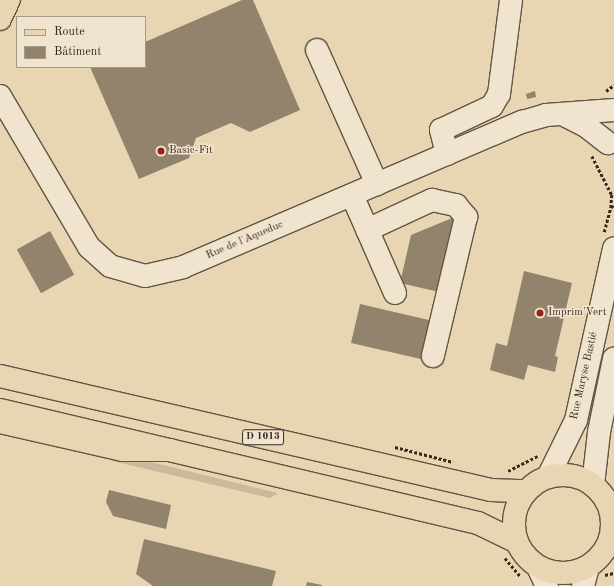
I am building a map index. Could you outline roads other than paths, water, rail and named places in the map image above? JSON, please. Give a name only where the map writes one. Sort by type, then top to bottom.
[{"type":"main road","points":[[0,19],[9,0]]},
{"type":"main road","name":"D 1013","points":[[0,376],[491,490],[526,491]]},
{"type":"main road","points":[[0,410],[478,523],[517,542],[543,576],[596,567],[608,544],[613,514],[602,493],[593,485],[572,475],[548,476],[526,491],[514,515],[517,542]]},
{"type":"main road","points":[[0,422],[123,450],[170,450]]},
{"type":"street","points":[[447,154],[441,130],[492,106],[499,94],[511,0]]},
{"type":"street","points":[[317,50],[378,184]]},
{"type":"street","name":"Rue de l'Aqueduc","points":[[0,96],[78,232],[98,257],[121,271],[145,276],[183,267],[522,122],[546,115],[566,116],[614,110]]},
{"type":"street","points":[[611,151],[614,114]]},
{"type":"street","name":"Rue de l'Aqueduc","points":[[566,116],[586,126],[611,151]]},
{"type":"street","points":[[352,195],[395,293]]},
{"type":"street","points":[[367,230],[432,200],[456,204],[466,217],[433,356]]},
{"type":"street","name":"Rue Maryse Bastié","points":[[548,476],[576,420],[614,248]]},
{"type":"street","points":[[593,485],[609,405],[614,359]]},
{"type":"place","name":"Basic-Fit","points":[[161,151]]},
{"type":"place","name":"Imprim'Vert","points":[[540,313]]}]
